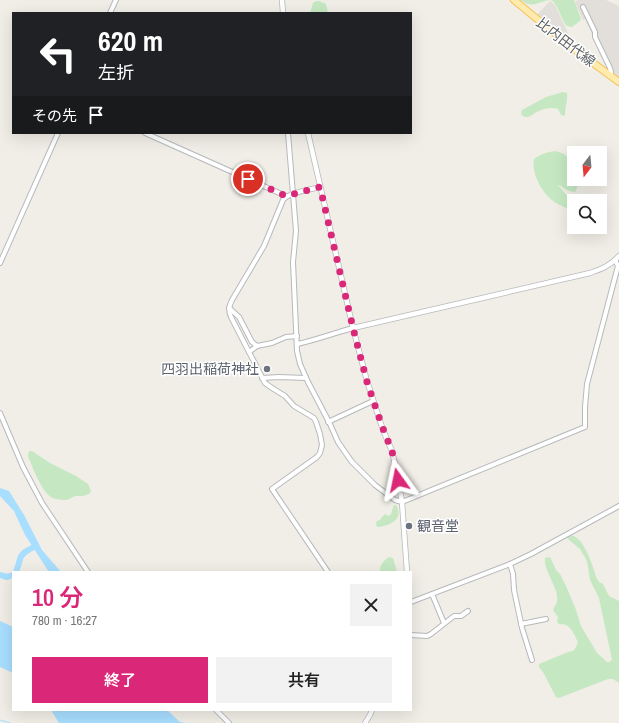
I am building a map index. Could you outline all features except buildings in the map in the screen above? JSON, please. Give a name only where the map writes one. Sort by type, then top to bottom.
[{"type":"main road","name":"比内田代線","points":[[514,0],[566,43],[619,82]]},
{"type":"street","points":[[110,12],[116,0]]},
{"type":"street","points":[[282,0],[283,12]]},
{"type":"street","points":[[583,7],[610,68],[610,75]]},
{"type":"street","points":[[0,263],[58,134]]},
{"type":"street","points":[[147,134],[286,196]]},
{"type":"street","points":[[288,134],[296,231],[293,262],[297,352],[300,364],[338,442],[352,462],[386,495],[395,500],[402,502],[585,427],[587,384],[591,364],[618,266],[615,260]]},
{"type":"street","points":[[308,134],[367,382],[392,451],[402,502],[407,571]]},
{"type":"street","points":[[320,187],[286,196],[283,200],[264,246],[233,298],[228,311],[262,378],[267,384],[285,396],[294,406],[314,418],[316,422],[322,445],[320,453],[317,457],[272,490],[327,571]]},
{"type":"street","points":[[297,344],[353,328],[601,269],[619,256]]},
{"type":"street","points":[[229,308],[239,318],[252,342],[257,346]]},
{"type":"street","points":[[249,352],[257,346],[272,343],[286,337],[297,336]]},
{"type":"street","points":[[262,378],[306,378]]},
{"type":"street","points":[[328,422],[373,401]]},
{"type":"street","points":[[0,413],[23,467],[42,503],[87,571]]},
{"type":"street","points":[[412,602],[510,564],[619,506]]},
{"type":"street","points":[[510,564],[521,624],[532,660]]},
{"type":"street","points":[[432,594],[444,623]]},
{"type":"street","points":[[412,635],[427,636],[454,616],[461,616],[468,611]]},
{"type":"street","points":[[521,624],[546,619]]},
{"type":"street","points":[[217,711],[229,723]]},
{"type":"street","points":[[365,723],[371,711]]},
{"type":"shaded area","points":[[578,0],[606,0],[619,6],[619,78],[609,71],[585,19],[583,20],[575,2]]},
{"type":"shaded area","points":[[550,1],[555,5],[572,42],[537,15]]},
{"type":"green space","points":[[521,0],[547,0],[536,4],[526,3]]},
{"type":"green space","points":[[551,0],[574,0],[581,19],[580,21],[572,27],[567,26],[556,4]]},
{"type":"green space","points":[[319,1],[326,4],[328,12],[310,12],[313,3]]},
{"type":"green space","points":[[563,92],[567,93],[564,116],[561,115],[558,109],[553,108],[541,110],[528,117],[524,117],[521,114],[522,110],[546,97]]},
{"type":"green space","points":[[555,151],[567,157],[567,186],[577,186],[575,192],[573,192],[568,191],[558,185],[567,196],[567,208],[556,203],[547,195],[539,184],[534,171],[534,159],[549,152]]},
{"type":"green space","points":[[29,451],[32,451],[50,463],[88,484],[91,491],[89,494],[75,496],[67,500],[51,497],[44,490],[38,478],[28,456]]},
{"type":"green space","points":[[394,505],[396,505],[399,512],[396,520],[387,525],[377,527],[377,521],[380,520],[385,514],[389,516]]},
{"type":"green space","points":[[568,535],[579,539],[587,552],[597,579],[603,584],[609,596],[619,601],[619,683],[613,679],[608,679],[559,698],[556,697],[539,667],[539,664],[572,651],[575,649],[578,642],[570,628],[557,622],[558,617],[553,610],[557,602],[556,591],[546,569],[545,558],[550,557],[556,570],[560,574],[576,610],[581,626],[597,653],[607,662],[612,660],[599,598],[590,580],[587,561],[580,549],[569,540],[567,537]]},
{"type":"green space","points":[[389,557],[393,558],[397,571],[380,571],[382,563]]},
{"type":"water","points":[[0,488],[9,491],[24,515],[42,550],[60,571],[48,571],[25,535],[14,511],[0,496]]},
{"type":"water","points":[[0,621],[12,627],[12,673],[0,667]]},
{"type":"water","points":[[52,711],[168,711],[180,722],[186,723],[59,723]]},
{"type":"waterway","points":[[16,571],[22,554],[36,546],[38,549]]},
{"type":"waterway","points":[[0,575],[7,577],[12,575]]},
{"type":"waterway","points":[[0,720],[10,723]]},
{"type":"place","name":"四羽出稲荷神社","points":[[267,369]]},
{"type":"place","name":"観音堂","points":[[409,526]]},
{"type":"route","points":[[248,179],[286,196],[320,187],[367,382],[392,451],[398,480]]}]
